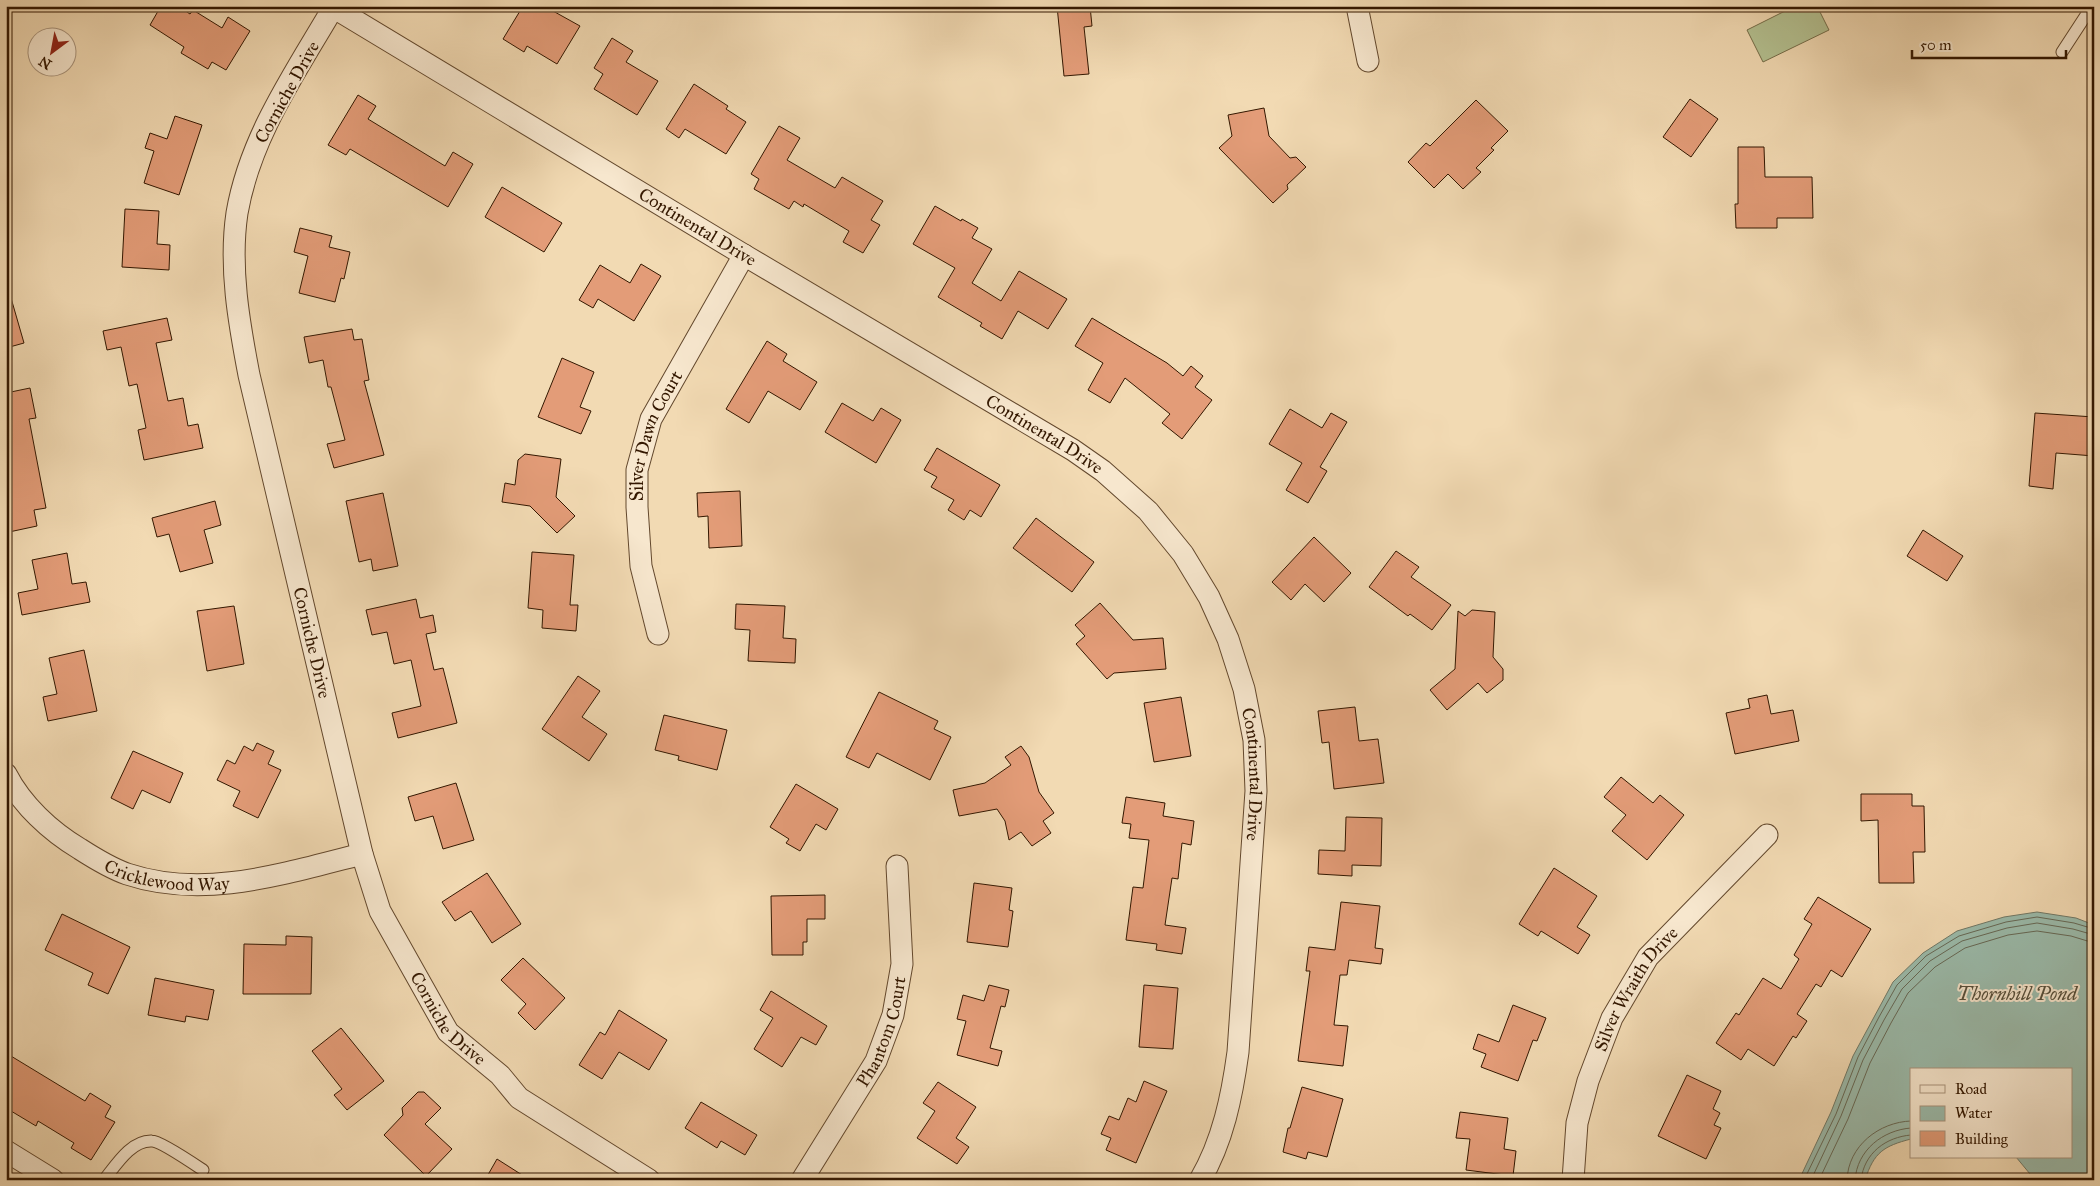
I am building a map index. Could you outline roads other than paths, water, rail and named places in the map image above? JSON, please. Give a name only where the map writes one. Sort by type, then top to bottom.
[{"type":"street","points":[[1357,6],[1368,61]]},
{"type":"street","name":"Continental Drive","points":[[332,7],[1073,450],[1103,471],[1148,511],[1183,554],[1209,597],[1228,639],[1244,689],[1254,740],[1256,791],[1238,1052],[1233,1092],[1220,1137],[1200,1180]]},
{"type":"street","name":"Corniche Drive","points":[[332,7],[267,121],[256,146],[237,214],[235,272],[240,329],[249,376],[362,854],[380,911],[448,1032],[500,1075],[519,1098],[649,1180]]},
{"type":"street","name":"Silver Dawn Court","points":[[658,634],[641,566],[637,507],[638,470],[650,419],[744,255]]},
{"type":"street","name":"Cricklewood Way","points":[[6,774],[29,806],[47,826],[69,842],[95,858],[126,873],[159,882],[200,885],[247,882],[362,854]]},
{"type":"street","name":"Silver Wraith Drive","points":[[1573,1180],[1577,1123],[1588,1081],[1612,1018],[1648,957],[1768,835]]},
{"type":"street","name":"Phantom Court","points":[[802,1180],[876,1061],[893,1015],[902,964],[897,866]]},
{"type":"street","points":[[6,1151],[53,1180]]},
{"type":"lane","points":[[2062,52],[2092,6]]},
{"type":"lane","points":[[104,1180],[124,1155],[143,1142],[154,1141],[203,1170]]},
{"type":"water","name":"Thornhill Pond","points":[[2037,912],[2076,918],[2094,925],[2094,1180],[2035,1180],[2017,1158],[2072,1158],[2072,1068],[1910,1068],[1910,1139],[1894,1144],[1881,1152],[1868,1170],[1865,1180],[1799,1180],[1831,1112],[1853,1056],[1893,982],[1923,953],[1957,931],[2004,917]]}]
